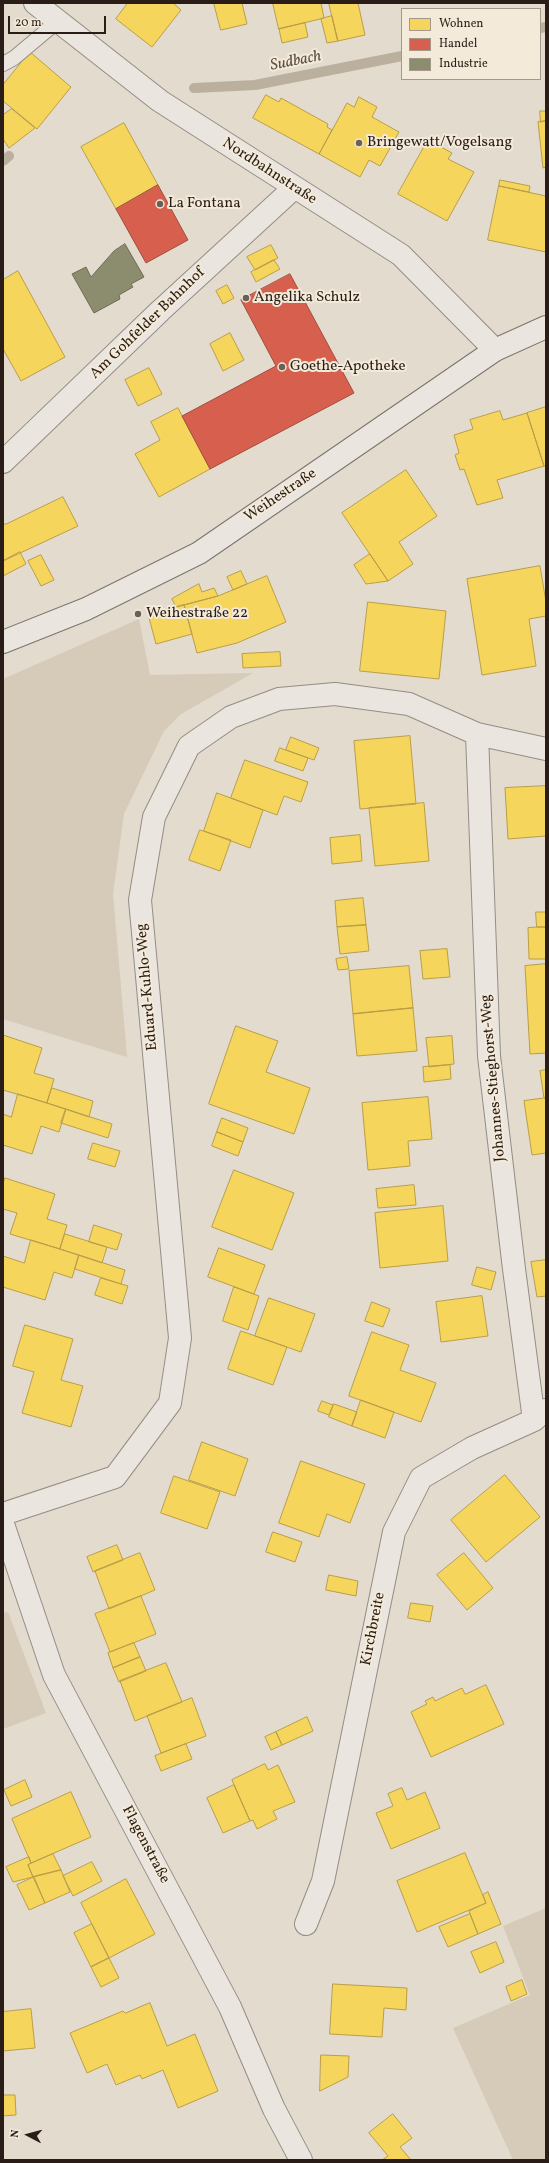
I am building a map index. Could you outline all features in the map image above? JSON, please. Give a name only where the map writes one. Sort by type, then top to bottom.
[{"type":"street","name":"Nordbahnstraße","points":[[35,3],[160,101],[401,255],[495,350]]},
{"type":"street","name":"Am Gohfelder Bahnhof","points":[[3,462],[160,312],[294,188]]},
{"type":"street","name":"Weihestraße","points":[[3,642],[86,609],[199,552],[495,350],[546,327]]},
{"type":"street","name":"Eduard-Kuhlo-Weg","points":[[3,1514],[115,1477],[170,1403],[180,1338],[140,900],[154,817],[189,746],[230,717],[279,699],[335,694],[409,704],[477,734],[546,749]]},
{"type":"street","name":"Johannes-Stieghorst-Weg","points":[[477,734],[489,1056],[514,1269],[540,1415]]},
{"type":"street","name":"Kirchbreite","points":[[306,1924],[323,1881],[394,1532],[421,1478],[472,1448],[540,1415]]},
{"type":"street","name":"Flagenstraße","points":[[3,1524],[54,1675],[230,2007],[274,2109],[301,2160]]},
{"type":"lane","points":[[3,64],[14,58],[58,21]]},
{"type":"shaded area","points":[[139,619],[150,675],[253,673],[181,714],[164,731],[124,814],[113,894],[127,1057],[3,1019],[3,679]]},
{"type":"shaded area","points":[[8,1612],[46,1713],[3,1729],[3,1613]]},
{"type":"shaded area","points":[[546,1908],[546,2160],[513,2160],[453,2028],[530,1995],[503,1926]]},
{"type":"building: Wohnen","points":[[128,3],[173,3],[181,10],[152,47],[116,19]]},
{"type":"building: Wohnen","points":[[214,3],[242,3],[247,24],[221,30]]},
{"type":"building: Wohnen","points":[[273,3],[321,3],[324,18],[279,29]]},
{"type":"building: Wohnen","points":[[329,3],[358,3],[365,35],[338,41]]},
{"type":"building: Wohnen","points":[[332,16],[338,41],[327,43],[321,19]]},
{"type":"building: Wohnen","points":[[305,23],[308,37],[282,43],[279,29]]},
{"type":"building: Wohnen","points":[[30,52],[71,87],[37,129],[3,101],[3,85]]},
{"type":"building: Wohnen","points":[[266,95],[279,102],[281,98],[328,124],[327,127],[332,130],[319,154],[253,118]]},
{"type":"building: Wohnen","name":"Bringewatt/Vogelsang","points":[[359,97],[377,107],[372,117],[399,132],[380,166],[369,160],[360,177],[319,154],[347,103],[354,107]]},
{"type":"building: Wohnen","points":[[12,109],[35,128],[9,148],[3,139],[3,115]]},
{"type":"building: Wohnen","points":[[540,111],[546,111],[546,121],[541,122]]},
{"type":"building: Wohnen","points":[[546,121],[546,167],[543,168],[538,122]]},
{"type":"building: Wohnen","points":[[124,123],[158,185],[116,209],[81,147]]},
{"type":"building: Wohnen","points":[[428,140],[452,153],[448,159],[474,172],[447,221],[398,194]]},
{"type":"building: Wohnen","points":[[500,180],[530,186],[529,192],[499,186]]},
{"type":"building: Wohnen","points":[[499,186],[546,196],[546,252],[488,240]]},
{"type":"building: Wohnen","points":[[271,245],[278,258],[255,270],[247,257]]},
{"type":"building: Wohnen","points":[[274,260],[280,269],[256,282],[251,272]]},
{"type":"building: Wohnen","points":[[18,271],[65,357],[21,381],[3,349],[3,280]]},
{"type":"building: Wohnen","points":[[227,285],[234,298],[223,304],[216,291]]},
{"type":"building: Wohnen","points":[[230,333],[244,360],[223,371],[210,344]]},
{"type":"building: Wohnen","points":[[149,368],[162,394],[138,406],[125,380]]},
{"type":"building: Wohnen","points":[[546,407],[546,466],[544,466],[527,413]]},
{"type":"building: Wohnen","points":[[178,408],[210,469],[159,497],[135,454],[160,440],[151,422]]},
{"type":"building: Wohnen","points":[[500,411],[503,420],[527,413],[544,466],[497,480],[503,498],[477,505],[464,469],[460,470],[455,455],[459,453],[454,435],[473,429],[470,420]]},
{"type":"building: Wohnen","points":[[406,470],[437,516],[399,542],[413,564],[388,581],[342,513]]},
{"type":"building: Wohnen","points":[[63,497],[78,526],[3,561],[3,524],[6,524]]},
{"type":"building: Wohnen","points":[[20,552],[26,564],[3,576],[3,561]]},
{"type":"building: Wohnen","points":[[370,554],[388,581],[366,584],[354,565]]},
{"type":"building: Wohnen","points":[[41,555],[54,580],[41,586],[28,561]]},
{"type":"building: Wohnen","points":[[540,566],[546,602],[546,616],[529,619],[536,666],[482,675],[467,579]]},
{"type":"building: Wohnen","points":[[241,571],[247,584],[233,590],[227,577]]},
{"type":"building: Wohnen","points":[[267,576],[286,622],[237,643],[197,653],[184,605],[218,596]]},
{"type":"building: Wohnen","points":[[199,584],[202,592],[214,588],[218,596],[176,607],[172,599]]},
{"type":"building: Wohnen","points":[[368,602],[446,611],[439,679],[360,671]]},
{"type":"building: Wohnen","points":[[184,605],[192,634],[156,644],[148,614]]},
{"type":"building: Wohnen","points":[[280,652],[281,666],[243,668],[242,654]]},
{"type":"building: Wohnen","points":[[410,736],[416,804],[360,809],[354,741]]},
{"type":"building: Wohnen","points":[[291,737],[319,748],[314,760],[286,750]]},
{"type":"building: Wohnen","points":[[280,748],[308,758],[303,771],[275,761]]},
{"type":"building: Wohnen","points":[[245,760],[308,782],[301,802],[284,796],[277,815],[231,798]]},
{"type":"building: Wohnen","points":[[546,786],[546,836],[508,839],[505,788]]},
{"type":"building: Wohnen","points":[[217,793],[263,810],[250,848],[204,831]]},
{"type":"building: Wohnen","points":[[424,803],[429,861],[375,866],[369,808]]},
{"type":"building: Wohnen","points":[[200,830],[231,840],[220,871],[189,860]]},
{"type":"building: Wohnen","points":[[360,835],[362,861],[332,864],[330,838]]},
{"type":"building: Wohnen","points":[[363,898],[366,925],[337,927],[335,901]]},
{"type":"building: Wohnen","points":[[536,912],[546,912],[546,927],[537,927]]},
{"type":"building: Wohnen","points":[[366,925],[369,951],[340,954],[337,927]]},
{"type":"building: Wohnen","points":[[546,927],[546,959],[529,959],[528,928]]},
{"type":"building: Wohnen","points":[[447,949],[450,977],[423,979],[420,951]]},
{"type":"building: Wohnen","points":[[347,957],[349,969],[338,970],[336,959]]},
{"type":"building: Wohnen","points":[[546,964],[546,1053],[530,1054],[525,966]]},
{"type":"building: Wohnen","points":[[409,966],[413,1008],[353,1014],[349,971]]},
{"type":"building: Wohnen","points":[[413,1008],[417,1051],[357,1056],[353,1014]]},
{"type":"building: Wohnen","points":[[236,1026],[278,1041],[266,1072],[310,1088],[294,1134],[209,1104]]},
{"type":"building: Wohnen","points":[[3,1035],[42,1048],[34,1073],[54,1079],[47,1103],[3,1090]]},
{"type":"building: Wohnen","points":[[452,1036],[454,1064],[429,1067],[426,1038]]},
{"type":"building: Wohnen","points":[[450,1065],[451,1079],[424,1082],[423,1067]]},
{"type":"building: Wohnen","points":[[546,1070],[546,1098],[544,1098],[540,1071]]},
{"type":"building: Wohnen","points":[[52,1088],[93,1101],[89,1117],[47,1103]]},
{"type":"building: Wohnen","points":[[18,1094],[66,1109],[59,1132],[41,1126],[32,1154],[3,1145],[3,1114],[11,1117]]},
{"type":"building: Wohnen","points":[[428,1097],[432,1139],[408,1141],[410,1166],[368,1170],[362,1103]]},
{"type":"building: Wohnen","points":[[546,1098],[546,1153],[532,1155],[524,1101]]},
{"type":"building: Wohnen","points":[[66,1109],[112,1124],[108,1138],[61,1123]]},
{"type":"building: Wohnen","points":[[222,1118],[248,1128],[243,1142],[217,1132]]},
{"type":"building: Wohnen","points":[[217,1132],[243,1142],[238,1156],[212,1146]]},
{"type":"building: Wohnen","points":[[93,1143],[120,1151],[115,1167],[88,1159]]},
{"type":"building: Wohnen","points":[[234,1170],[294,1193],[272,1250],[212,1227]]},
{"type":"building: Wohnen","points":[[5,1178],[55,1194],[47,1219],[67,1225],[60,1249],[10,1234],[17,1213],[3,1209],[3,1185]]},
{"type":"building: Wohnen","points":[[414,1185],[416,1205],[378,1208],[376,1189]]},
{"type":"building: Wohnen","points":[[443,1206],[448,1261],[380,1268],[375,1213]]},
{"type":"building: Wohnen","points":[[94,1225],[122,1234],[117,1250],[89,1242]]},
{"type":"building: Wohnen","points":[[65,1234],[107,1247],[102,1263],[60,1249]]},
{"type":"building: Wohnen","points":[[31,1240],[79,1255],[72,1278],[54,1272],[45,1300],[3,1287],[3,1256],[24,1263]]},
{"type":"building: Wohnen","points":[[219,1248],[265,1265],[254,1294],[208,1277]]},
{"type":"building: Wohnen","points":[[79,1255],[125,1270],[121,1284],[75,1269]]},
{"type":"building: Wohnen","points":[[546,1260],[546,1296],[537,1297],[531,1262]]},
{"type":"building: Wohnen","points":[[477,1267],[496,1272],[491,1290],[472,1285]]},
{"type":"building: Wohnen","points":[[101,1278],[128,1286],[122,1304],[95,1295]]},
{"type":"building: Wohnen","points":[[234,1287],[259,1296],[248,1330],[223,1321]]},
{"type":"building: Wohnen","points":[[482,1296],[488,1336],[441,1342],[436,1302]]},
{"type":"building: Wohnen","points":[[269,1298],[315,1314],[301,1352],[255,1336]]},
{"type":"building: Wohnen","points":[[372,1302],[390,1309],[383,1327],[365,1321]]},
{"type":"building: Wohnen","points":[[25,1325],[73,1339],[61,1380],[83,1386],[71,1427],[22,1413],[34,1372],[13,1366]]},
{"type":"building: Wohnen","points":[[241,1331],[287,1347],[273,1385],[228,1369]]},
{"type":"building: Wohnen","points":[[372,1332],[409,1345],[400,1370],[436,1383],[421,1422],[349,1396]]},
{"type":"building: Wohnen","points":[[361,1400],[394,1412],[385,1438],[352,1426]]},
{"type":"building: Wohnen","points":[[322,1401],[333,1405],[329,1415],[318,1411]]},
{"type":"building: Wohnen","points":[[334,1404],[357,1412],[352,1426],[329,1417]]},
{"type":"building: Wohnen","points":[[202,1442],[248,1459],[235,1496],[189,1480]]},
{"type":"building: Wohnen","points":[[301,1461],[365,1484],[350,1523],[327,1514],[319,1537],[279,1523]]},
{"type":"building: Wohnen","points":[[505,1475],[540,1517],[486,1562],[451,1520]]},
{"type":"building: Wohnen","points":[[174,1476],[220,1492],[207,1529],[161,1513]]},
{"type":"building: Wohnen","points":[[273,1532],[302,1542],[295,1562],[266,1552]]},
{"type":"building: Wohnen","points":[[117,1545],[123,1560],[93,1572],[87,1557]]},
{"type":"building: Wohnen","points":[[140,1553],[155,1590],[109,1609],[95,1571]]},
{"type":"building: Wohnen","points":[[464,1553],[493,1588],[467,1610],[437,1575]]},
{"type":"building: Wohnen","points":[[329,1575],[358,1581],[356,1596],[326,1590]]},
{"type":"building: Wohnen","points":[[141,1596],[156,1634],[110,1652],[95,1614]]},
{"type":"building: Wohnen","points":[[411,1603],[433,1606],[430,1622],[408,1618]]},
{"type":"building: Wohnen","points":[[134,1643],[140,1657],[113,1668],[108,1653]]},
{"type":"building: Wohnen","points":[[140,1657],[146,1671],[119,1682],[113,1668]]},
{"type":"building: Wohnen","points":[[166,1663],[182,1702],[135,1721],[120,1681]]},
{"type":"building: Wohnen","points":[[486,1685],[504,1724],[431,1757],[411,1712],[427,1704],[425,1701],[433,1697],[435,1701],[462,1688],[465,1694]]},
{"type":"building: Wohnen","points":[[192,1698],[206,1736],[161,1753],[147,1716]]},
{"type":"building: Wohnen","points":[[307,1717],[313,1731],[282,1745],[276,1732]]},
{"type":"building: Wohnen","points":[[276,1732],[282,1745],[271,1750],[265,1737]]},
{"type":"building: Wohnen","points":[[186,1744],[192,1759],[161,1771],[155,1756]]},
{"type":"building: Wohnen","points":[[265,1764],[268,1770],[278,1765],[295,1802],[273,1811],[277,1819],[257,1829],[253,1820],[250,1821],[232,1780]]},
{"type":"building: Wohnen","points":[[25,1780],[32,1797],[11,1806],[4,1790]]},
{"type":"building: Wohnen","points":[[234,1785],[250,1821],[223,1833],[207,1798]]},
{"type":"building: Wohnen","points":[[402,1788],[407,1800],[425,1792],[440,1828],[391,1849],[376,1813],[393,1806],[388,1794]]},
{"type":"building: Wohnen","points":[[71,1792],[91,1837],[31,1863],[12,1819]]},
{"type":"building: Wohnen","points":[[465,1853],[486,1903],[417,1932],[397,1881]]},
{"type":"building: Wohnen","points":[[53,1854],[61,1870],[33,1877],[28,1865]]},
{"type":"building: Wohnen","points":[[29,1857],[31,1863],[28,1865],[33,1877],[13,1882],[6,1867]]},
{"type":"building: Wohnen","points":[[92,1862],[102,1881],[73,1896],[63,1876]]},
{"type":"building: Wohnen","points":[[61,1870],[70,1892],[45,1903],[33,1877]]},
{"type":"building: Wohnen","points":[[34,1877],[45,1903],[29,1910],[17,1885]]},
{"type":"building: Wohnen","points":[[126,1879],[155,1934],[109,1958],[81,1903]]},
{"type":"building: Wohnen","points":[[488,1892],[501,1924],[478,1934],[469,1911],[486,1903],[483,1895]]},
{"type":"building: Wohnen","points":[[470,1914],[478,1934],[448,1947],[439,1927]]},
{"type":"building: Wohnen","points":[[92,1924],[109,1958],[91,1967],[74,1933]]},
{"type":"building: Wohnen","points":[[496,1942],[504,1962],[480,1973],[471,1952]]},
{"type":"building: Wohnen","points":[[109,1958],[119,1978],[101,1987],[91,1967]]},
{"type":"building: Wohnen","points":[[522,1980],[527,1994],[511,2001],[506,1987]]},
{"type":"building: Wohnen","points":[[333,1984],[407,1988],[406,2010],[384,2008],[382,2037],[330,2034]]},
{"type":"building: Wohnen","points":[[150,2003],[167,2046],[195,2034],[218,2091],[178,2108],[163,2070],[142,2079],[140,2075],[116,2085],[107,2064],[87,2073],[70,2033],[123,2011],[125,2013]]},
{"type":"building: Wohnen","points":[[31,2009],[35,2048],[3,2051],[3,2012]]},
{"type":"building: Wohnen","points":[[321,2055],[349,2056],[348,2077],[320,2091]]},
{"type":"building: Wohnen","points":[[3,2095],[15,2095],[16,2115],[3,2116]]},
{"type":"building: Wohnen","points":[[393,2114],[412,2138],[400,2147],[411,2160],[382,2160],[388,2156],[369,2133]]},
{"type":"building: Handel","points":[[158,185],[188,240],[146,263],[116,209]]},
{"type":"building: Handel","points":[[290,274],[354,393],[210,469],[182,416],[276,366],[241,300]]},
{"type":"building: Industrie","points":[[125,244],[144,277],[131,284],[133,287],[119,295],[120,299],[94,313],[72,274],[86,267],[91,277],[114,251]]},
{"type":"waterway","name":"Sudbach","points":[[541,28],[546,27]]},
{"type":"waterway","name":"Sudbach","points":[[194,88],[255,85],[401,56]]},
{"type":"waterway","name":"Sudbach","points":[[3,161],[9,156]]},
{"type":"place","name":"Bringewatt/Vogelsang","points":[[359,143]]},
{"type":"place","name":"La Fontana","points":[[160,204]]},
{"type":"place","name":"Angelika Schulz","points":[[246,298]]},
{"type":"place","name":"Goethe-Apotheke","points":[[282,367]]},
{"type":"place","name":"Weihestraße 22","points":[[138,614]]}]
